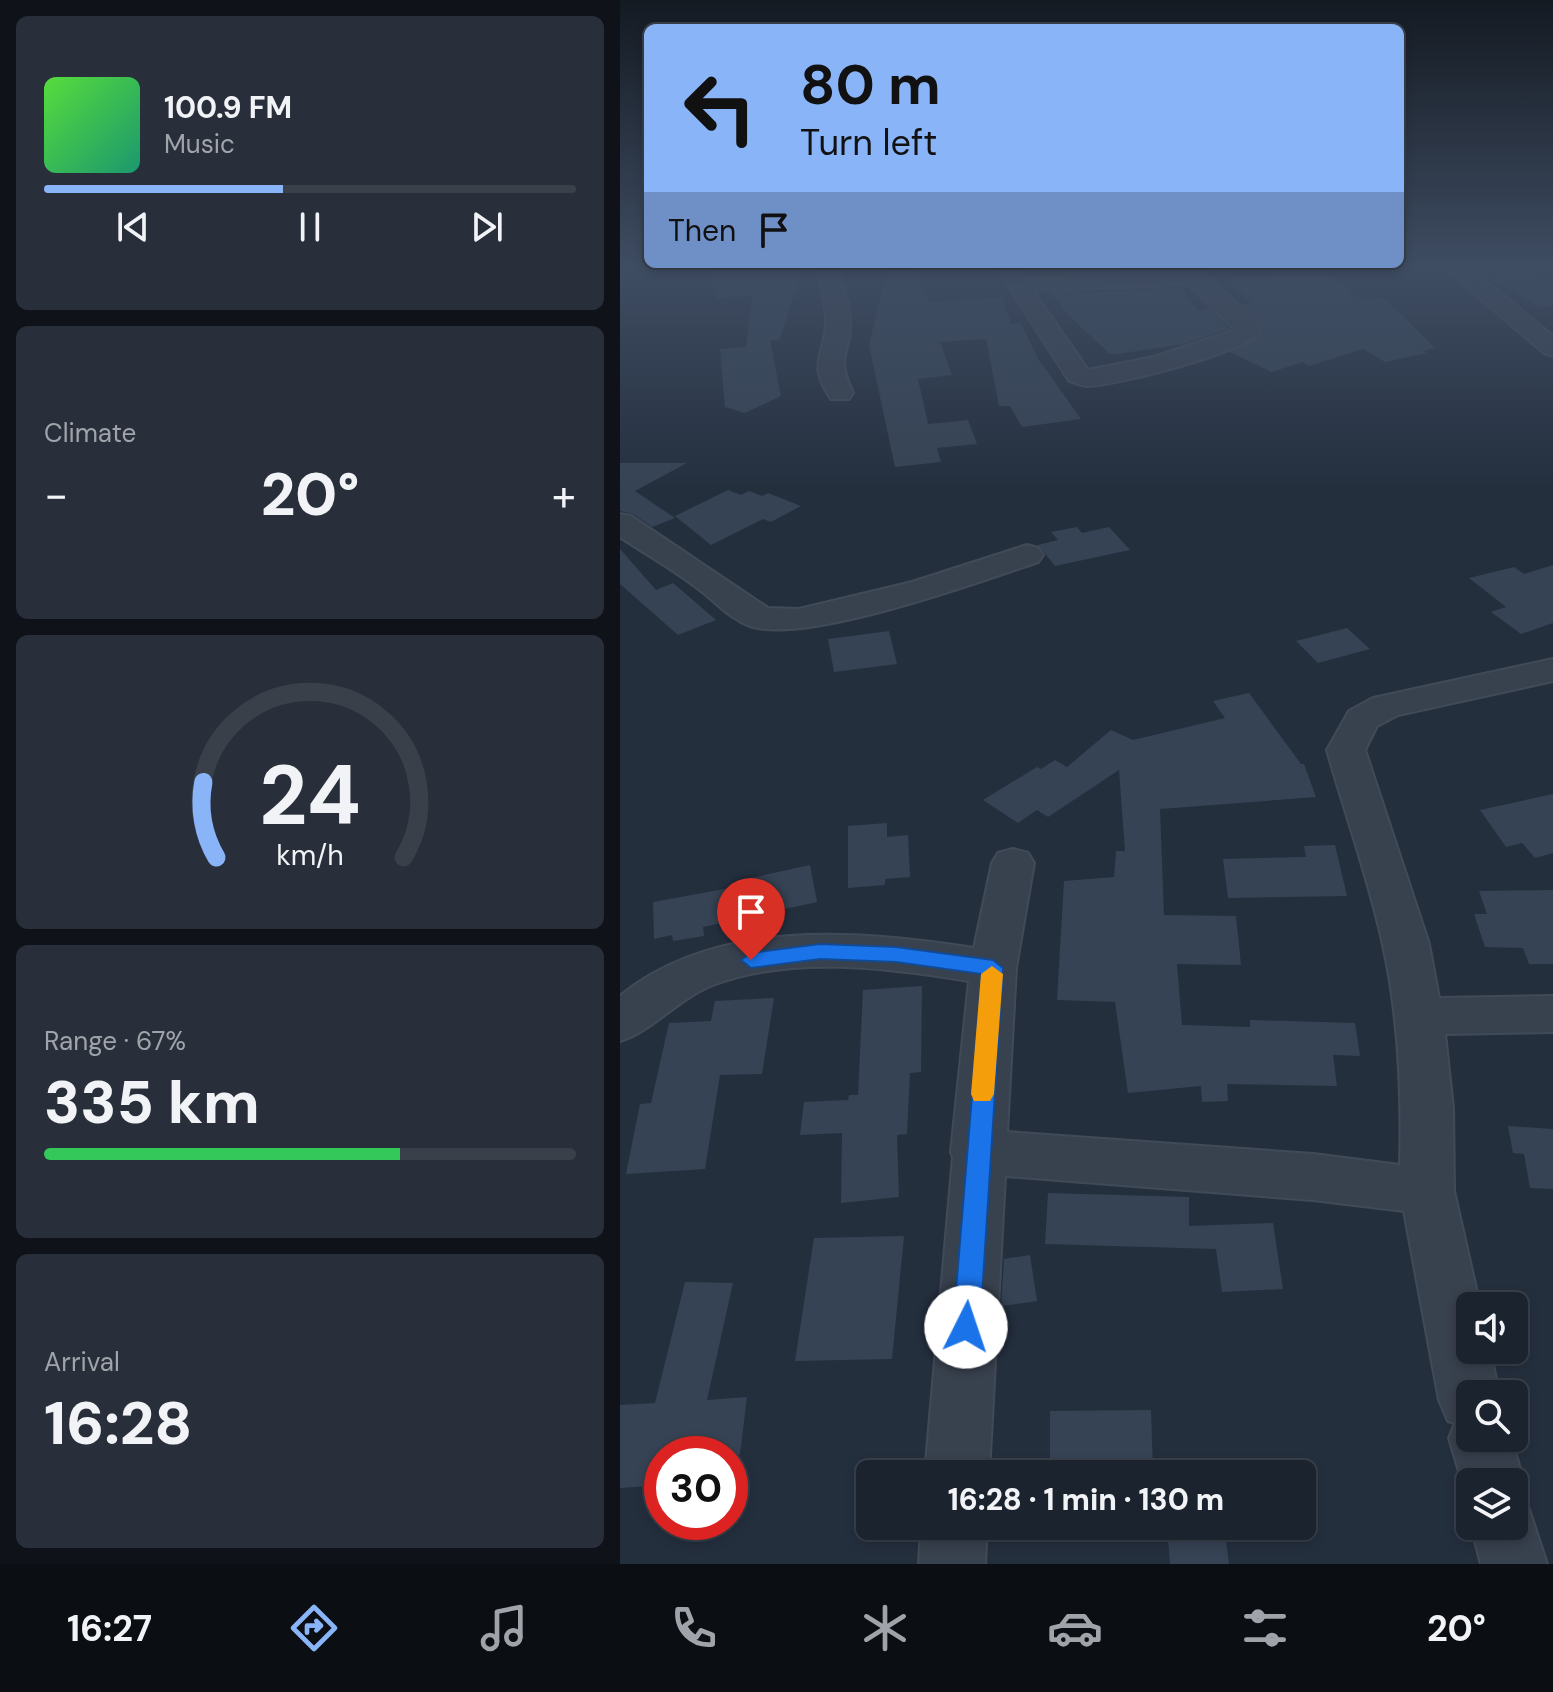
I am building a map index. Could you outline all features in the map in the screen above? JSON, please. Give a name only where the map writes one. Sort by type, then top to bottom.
[{"type":"street","points":[[834,342],[827,356],[828,368],[840,393]]},
{"type":"street","points":[[1056,342],[1078,375],[1087,378],[1174,360],[1231,342]]},
{"type":"street","points":[[620,523],[712,583],[740,607],[761,618],[780,621],[922,590],[1027,555]]},
{"type":"street","points":[[1466,1380],[1427,1191],[1427,1108],[1419,1016],[1406,944],[1346,750],[1362,719],[1386,706],[1553,670]]},
{"type":"street","points":[[958,1460],[977,1152],[993,968],[1013,863]]},
{"type":"street","points":[[620,1023],[639,1002],[663,986],[773,955],[820,951],[896,954],[993,968]]},
{"type":"street","points":[[1419,1016],[1553,1014]]},
{"type":"street","points":[[977,1152],[1313,1177],[1427,1191]]},
{"type":"street","points":[[952,1564],[953,1540]]},
{"type":"street","points":[[1508,1540],[1514,1564]]},
{"type":"building","points":[[747,342],[770,342],[781,396],[745,413],[725,407],[720,349],[746,347]]},
{"type":"building","points":[[870,342],[940,342],[952,375],[918,379],[928,424],[968,420],[977,444],[937,448],[941,462],[895,467]]},
{"type":"building","points":[[987,342],[1030,342],[1037,357],[1081,419],[1022,427],[1010,406],[999,406]]},
{"type":"building","points":[[1097,342],[1190,342],[1118,354],[1110,354]]},
{"type":"building","points":[[1247,342],[1429,342],[1435,348],[1423,351],[1427,353],[1385,362],[1363,349],[1309,366],[1302,362],[1272,372],[1230,352]]},
{"type":"building","points":[[620,463],[687,463],[635,491],[675,518],[652,527],[633,514],[620,511]]},
{"type":"building","points":[[728,490],[741,495],[749,491],[762,496],[768,493],[801,506],[771,522],[763,519],[711,545],[675,516]]},
{"type":"building","points":[[1077,527],[1082,533],[1109,527],[1130,550],[1055,566],[1038,545],[1058,540],[1051,532]]},
{"type":"building","points":[[620,549],[656,590],[673,583],[716,620],[678,635],[620,584]]},
{"type":"building","points":[[1553,565],[1553,623],[1521,634],[1491,612],[1506,607],[1469,578],[1514,567],[1524,574]]},
{"type":"building","points":[[1347,628],[1370,649],[1318,663],[1296,641]]},
{"type":"building","points":[[889,631],[897,664],[834,672],[828,639]]},
{"type":"building","points":[[1249,693],[1304,764],[1316,797],[1160,809],[1164,915],[1236,916],[1241,965],[1177,964],[1182,1025],[1250,1027],[1250,1020],[1355,1023],[1360,1056],[1333,1055],[1337,1086],[1227,1084],[1228,1101],[1202,1102],[1201,1086],[1128,1093],[1115,1002],[1057,1000],[1064,881],[1114,877],[1116,851],[1125,851],[1119,770],[1048,817],[1037,810],[1018,823],[983,800],[1037,767],[1041,769],[1055,760],[1067,767],[1111,730],[1133,740],[1225,718],[1213,701]]},
{"type":"building","points":[[1553,794],[1553,853],[1535,858],[1522,843],[1506,847],[1480,810]]},
{"type":"building","points":[[887,823],[887,837],[908,835],[910,877],[885,879],[885,885],[848,888],[848,826]]},
{"type":"building","points":[[1335,845],[1347,896],[1228,898],[1223,859],[1306,857],[1304,846]]},
{"type":"building","points":[[810,865],[817,902],[703,927],[704,936],[673,941],[672,935],[654,939],[653,902],[752,884],[751,878]]},
{"type":"building","points":[[1553,890],[1553,964],[1529,964],[1523,948],[1485,947],[1474,914],[1487,914],[1479,891]]},
{"type":"building","points":[[922,986],[921,1072],[910,1073],[907,1134],[897,1135],[899,1197],[841,1203],[842,1133],[800,1135],[804,1102],[848,1100],[849,1095],[858,1095],[863,990]]},
{"type":"building","points":[[774,998],[762,1074],[720,1075],[705,1169],[626,1174],[640,1104],[651,1103],[669,1023],[711,1021],[715,1001]]},
{"type":"building","points":[[1508,1126],[1553,1129],[1553,1189],[1530,1188],[1524,1154],[1513,1153]]},
{"type":"building","points":[[1048,1193],[1189,1197],[1189,1226],[1273,1223],[1283,1289],[1222,1292],[1216,1249],[1045,1244]]},
{"type":"building","points":[[904,1236],[892,1359],[795,1361],[814,1238]]},
{"type":"building","points":[[1030,1255],[1037,1301],[1001,1306],[1004,1259]]},
{"type":"building","points":[[685,1282],[733,1283],[707,1400],[747,1397],[742,1436],[644,1436],[644,1486],[620,1488],[620,1405],[655,1403]]},
{"type":"building","points":[[1151,1410],[1153,1460],[1050,1460],[1050,1411]]},
{"type":"building","points":[[1168,1540],[1226,1540],[1229,1564],[1170,1564]]},
{"type":"slow traffic","points":[[982,1094],[992,974]]},
{"type":"route","points":[[751,960],[820,951],[896,954],[993,968],[966,1327]]}]
